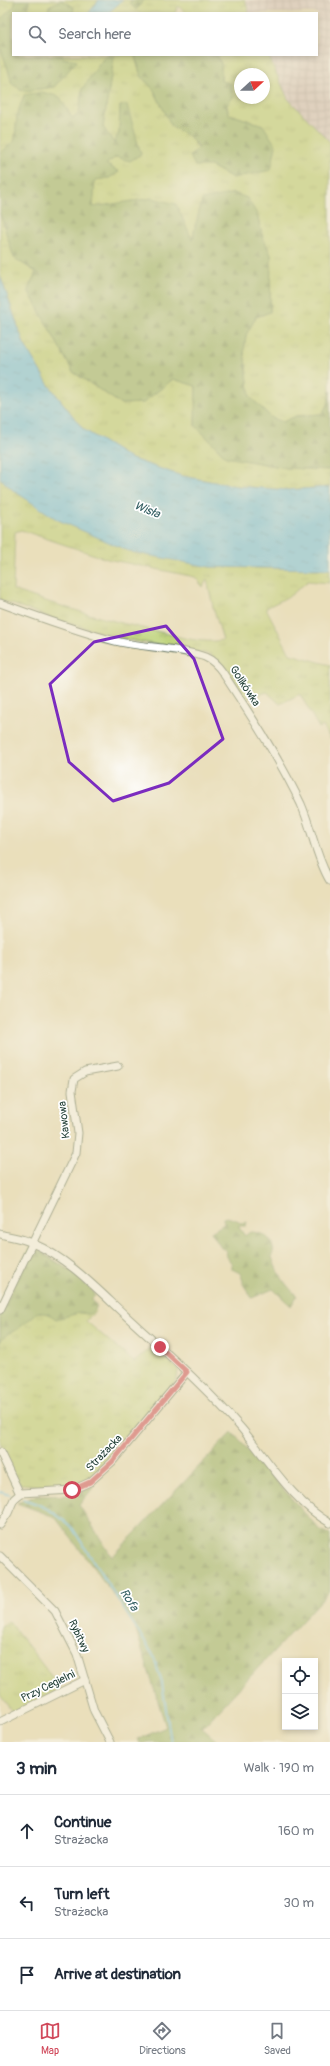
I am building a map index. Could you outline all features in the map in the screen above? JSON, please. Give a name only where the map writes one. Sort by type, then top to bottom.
[{"type":"street","name":"Golikówka","points":[[0,603],[48,621],[116,641],[186,653],[205,658],[214,663],[223,673],[274,750],[302,806],[314,843],[330,881]]},
{"type":"street","name":"Kawowa","points":[[32,1242],[76,1153],[78,1133],[72,1091],[74,1079],[85,1072],[118,1066]]},
{"type":"street","points":[[0,1234],[32,1242],[65,1262],[219,1402],[263,1454],[281,1480],[319,1517],[330,1523]]},
{"type":"street","points":[[0,1310],[32,1242]]},
{"type":"street","name":"Strażacka","points":[[20,1494],[46,1490],[72,1490],[90,1482],[112,1462],[187,1372]]},
{"type":"street","points":[[0,1452],[20,1494],[14,1499],[8,1513],[0,1525]]},
{"type":"street","name":"Rybitwy","points":[[0,1556],[54,1611],[77,1654],[94,1711],[110,1742]]},
{"type":"street","name":"Przy Cegielni","points":[[0,1722],[85,1680]]},
{"type":"highlighted area","points":[[166,626],[194,659],[223,739],[169,783],[113,801],[69,762],[50,684],[94,642]]},
{"type":"shaded area","points":[[245,0],[330,0],[330,142],[288,99],[268,56],[318,56],[318,12],[249,12]]},
{"type":"green space","points":[[0,0],[15,0],[15,5],[0,20]]},
{"type":"green space","points":[[15,0],[29,0],[28,12],[12,12],[12,56],[62,56],[63,58],[77,61],[54,87],[24,91],[12,84],[0,47],[0,20],[15,5]]},
{"type":"green space","points":[[29,0],[99,0],[90,12],[73,12],[73,7],[49,6],[48,12],[28,12]]},
{"type":"green space","points":[[61,0],[74,7],[73,12],[48,12],[49,6]]},
{"type":"green space","points":[[123,0],[131,0],[130,4],[136,10],[144,0],[245,0],[249,12],[186,12],[178,6],[175,12],[109,12]]},
{"type":"green space","points":[[131,0],[144,0],[136,10],[130,4]]},
{"type":"green space","points":[[0,47],[12,84],[24,91],[54,87],[76,61],[63,58],[62,56],[136,56],[135,57],[141,76],[154,90],[172,127],[189,136],[211,166],[233,178],[263,125],[229,114],[221,81],[221,64],[217,56],[268,56],[288,99],[330,142],[330,391],[328,405],[321,414],[296,416],[283,422],[272,418],[250,397],[244,351],[246,335],[256,317],[270,312],[271,255],[262,235],[257,214],[192,240],[93,207],[95,180],[109,178],[119,172],[105,164],[116,157],[141,154],[134,134],[120,106],[119,133],[114,143],[103,127],[114,57],[82,89],[79,114],[72,118],[17,115],[15,140],[0,154]]},
{"type":"green space","points":[[105,56],[114,57],[103,127],[114,143],[119,133],[120,106],[127,105],[141,154],[130,161],[116,157],[106,164],[119,172],[109,178],[95,180],[93,207],[152,198],[176,204],[192,239],[202,200],[234,193],[247,198],[257,214],[262,235],[271,255],[270,312],[256,317],[246,335],[244,351],[250,397],[272,418],[283,422],[296,416],[321,414],[328,405],[330,391],[330,470],[287,468],[226,457],[195,425],[196,386],[173,379],[143,403],[121,404],[73,372],[28,290],[36,272],[14,258],[0,213],[0,154],[15,140],[17,115],[24,95],[42,92],[60,97],[72,118],[79,114],[82,89]]},
{"type":"green space","points":[[217,56],[221,64],[221,81],[230,83],[233,97],[226,106],[229,114],[263,125],[276,146],[271,170],[233,178],[211,166],[195,166],[190,156],[199,147],[189,136],[172,127],[154,90],[141,76],[135,57]]},
{"type":"green space","points":[[0,213],[14,258],[36,272],[28,290],[73,372],[121,404],[143,403],[173,379],[196,386],[195,425],[226,457],[287,468],[330,470],[330,487],[287,490],[236,486],[181,476],[129,458],[83,429],[48,384],[24,344],[0,275]]},
{"type":"green space","points":[[0,478],[14,491],[210,567],[330,569],[330,583],[308,581],[291,595],[266,608],[290,654],[330,665],[330,739],[323,726],[319,728],[300,694],[280,704],[267,692],[246,699],[225,669],[209,654],[124,639],[55,619],[0,600]],"holes":[[[21,530],[107,559],[195,577],[203,587],[207,579],[213,607],[223,640],[200,641],[175,636],[86,613],[13,590],[15,532]]]},
{"type":"green space","points":[[227,1217],[237,1220],[240,1223],[247,1222],[246,1226],[238,1226],[245,1236],[250,1232],[258,1233],[270,1240],[273,1249],[272,1257],[276,1268],[285,1283],[297,1296],[291,1306],[273,1289],[252,1298],[243,1284],[240,1273],[232,1269],[232,1264],[227,1257],[226,1250],[221,1248],[211,1232],[224,1224],[223,1218]]},
{"type":"green space","points":[[31,1245],[73,1272],[94,1292],[86,1300],[96,1310],[86,1321],[134,1362],[152,1347],[178,1369],[177,1380],[116,1453],[91,1477],[74,1485],[35,1486],[20,1484],[13,1476],[0,1443],[0,1302]]},
{"type":"green space","points":[[34,1249],[73,1272],[94,1292],[95,1296],[92,1298],[97,1307],[90,1314],[79,1313],[56,1319],[49,1314],[38,1312],[18,1329],[7,1334],[0,1342],[0,1317],[31,1252]]},
{"type":"green space","points":[[232,1432],[319,1529],[330,1534],[330,1591],[202,1728],[218,1742],[140,1742],[138,1739],[166,1727],[135,1627],[117,1599],[55,1517],[17,1503],[35,1496],[76,1495],[96,1484],[79,1505],[112,1557]]},
{"type":"green space","points":[[9,1621],[61,1689],[13,1713],[0,1695],[0,1626]]},
{"type":"water","points":[[99,0],[123,0],[109,12],[90,12]]},
{"type":"water","name":"Wisła","points":[[0,275],[24,344],[48,384],[83,429],[129,458],[182,476],[236,486],[287,490],[330,487],[330,569],[210,567],[131,552],[58,520],[14,491],[0,478]]},
{"type":"waterway","name":"Rofa","points":[[0,1492],[10,1495]]},
{"type":"waterway","name":"Rofa","points":[[23,1499],[38,1504],[50,1511],[73,1529],[153,1655],[162,1683],[171,1742]]},
{"type":"route","points":[[72,1490],[90,1482],[112,1462],[187,1372],[160,1347]]}]
